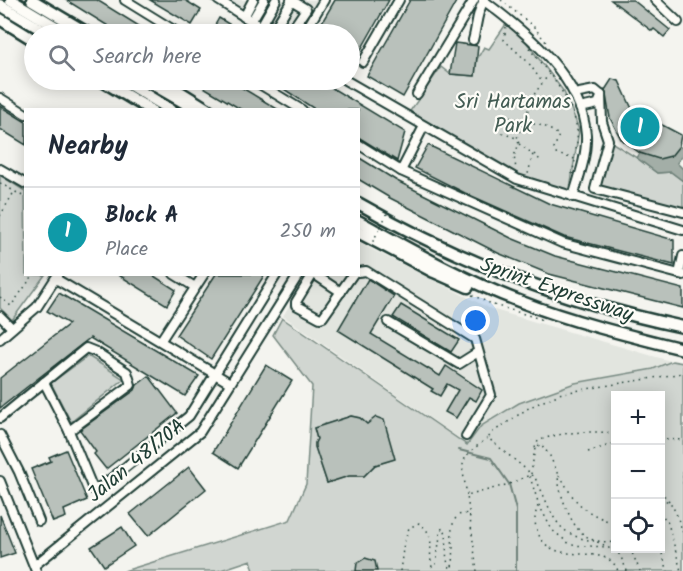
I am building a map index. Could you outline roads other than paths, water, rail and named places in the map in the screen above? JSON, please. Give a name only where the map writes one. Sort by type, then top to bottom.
[{"type":"highway","points":[[11,0],[51,24]]},
{"type":"highway","points":[[32,0],[72,24]]},
{"type":"highway","points":[[0,5],[32,24]]},
{"type":"highway","points":[[0,20],[24,34]]},
{"type":"highway","points":[[118,90],[148,108]]},
{"type":"highway","points":[[138,90],[168,108]]},
{"type":"highway","points":[[162,90],[194,108]]},
{"type":"highway","points":[[177,90],[206,108]]},
{"type":"highway","name":"Sprint Expressway","points":[[360,204],[484,267],[533,286],[627,315],[683,327]]},
{"type":"highway","name":"Sprint Expressway","points":[[360,222],[462,276],[520,302],[632,337],[683,349]]},
{"type":"highway","points":[[360,233],[434,272],[495,298],[520,302]]},
{"type":"street","points":[[125,0],[164,24]]},
{"type":"street","points":[[218,0],[255,24]]},
{"type":"street","points":[[232,9],[238,0]]},
{"type":"street","points":[[244,16],[254,0]]},
{"type":"street","points":[[251,22],[264,0]]},
{"type":"street","points":[[262,24],[276,0]]},
{"type":"street","points":[[277,24],[292,0],[306,9]]},
{"type":"street","points":[[296,24],[312,0]]},
{"type":"street","points":[[310,24],[324,0]]},
{"type":"street","points":[[363,62],[399,0]]},
{"type":"street","points":[[417,94],[474,0]]},
{"type":"street","points":[[473,40],[477,28],[477,14],[483,0],[528,35],[553,63],[574,94],[586,134],[584,161],[573,197]]},
{"type":"street","points":[[655,0],[678,22]]},
{"type":"street","points":[[360,89],[517,179],[683,230]]},
{"type":"street","points":[[269,90],[299,108]]},
{"type":"street","points":[[574,94],[595,90],[601,95],[602,122],[608,140],[595,189],[683,212]]},
{"type":"street","points":[[580,108],[598,104],[601,95]]},
{"type":"street","points":[[0,98],[24,113]]},
{"type":"street","points":[[401,171],[424,126]]},
{"type":"street","points":[[360,145],[401,171],[562,243],[681,275],[683,256]]},
{"type":"street","points":[[0,168],[24,183]]},
{"type":"street","points":[[360,272],[366,271],[475,339],[492,395],[466,436]]},
{"type":"street","points":[[177,276],[195,287]]},
{"type":"street","points":[[161,340],[203,276]]},
{"type":"street","points":[[44,382],[69,431],[93,489],[102,486],[189,416],[276,276]]},
{"type":"street","name":"Jalan 48/70A","points":[[36,568],[201,432],[297,276]]},
{"type":"street","points":[[313,276],[296,305],[316,317],[323,317],[351,276]]},
{"type":"street","points":[[317,276],[341,292]]},
{"type":"street","points":[[0,339],[37,307],[57,277],[230,383]]},
{"type":"street","points":[[0,315],[12,328]]},
{"type":"street","points":[[388,322],[459,364],[478,352]]},
{"type":"street","points":[[0,418],[86,348],[127,372],[131,385],[69,431]]},
{"type":"street","points":[[0,435],[19,472],[39,521]]},
{"type":"street","points":[[0,481],[36,568]]},
{"type":"waterway","points":[[459,450],[491,458],[509,484],[516,510],[516,571]]},
{"type":"place","name":"Block A","points":[[640,127]]},
{"type":"park label","name":"Sri Hartamas Park","points":[[513,113]]}]
